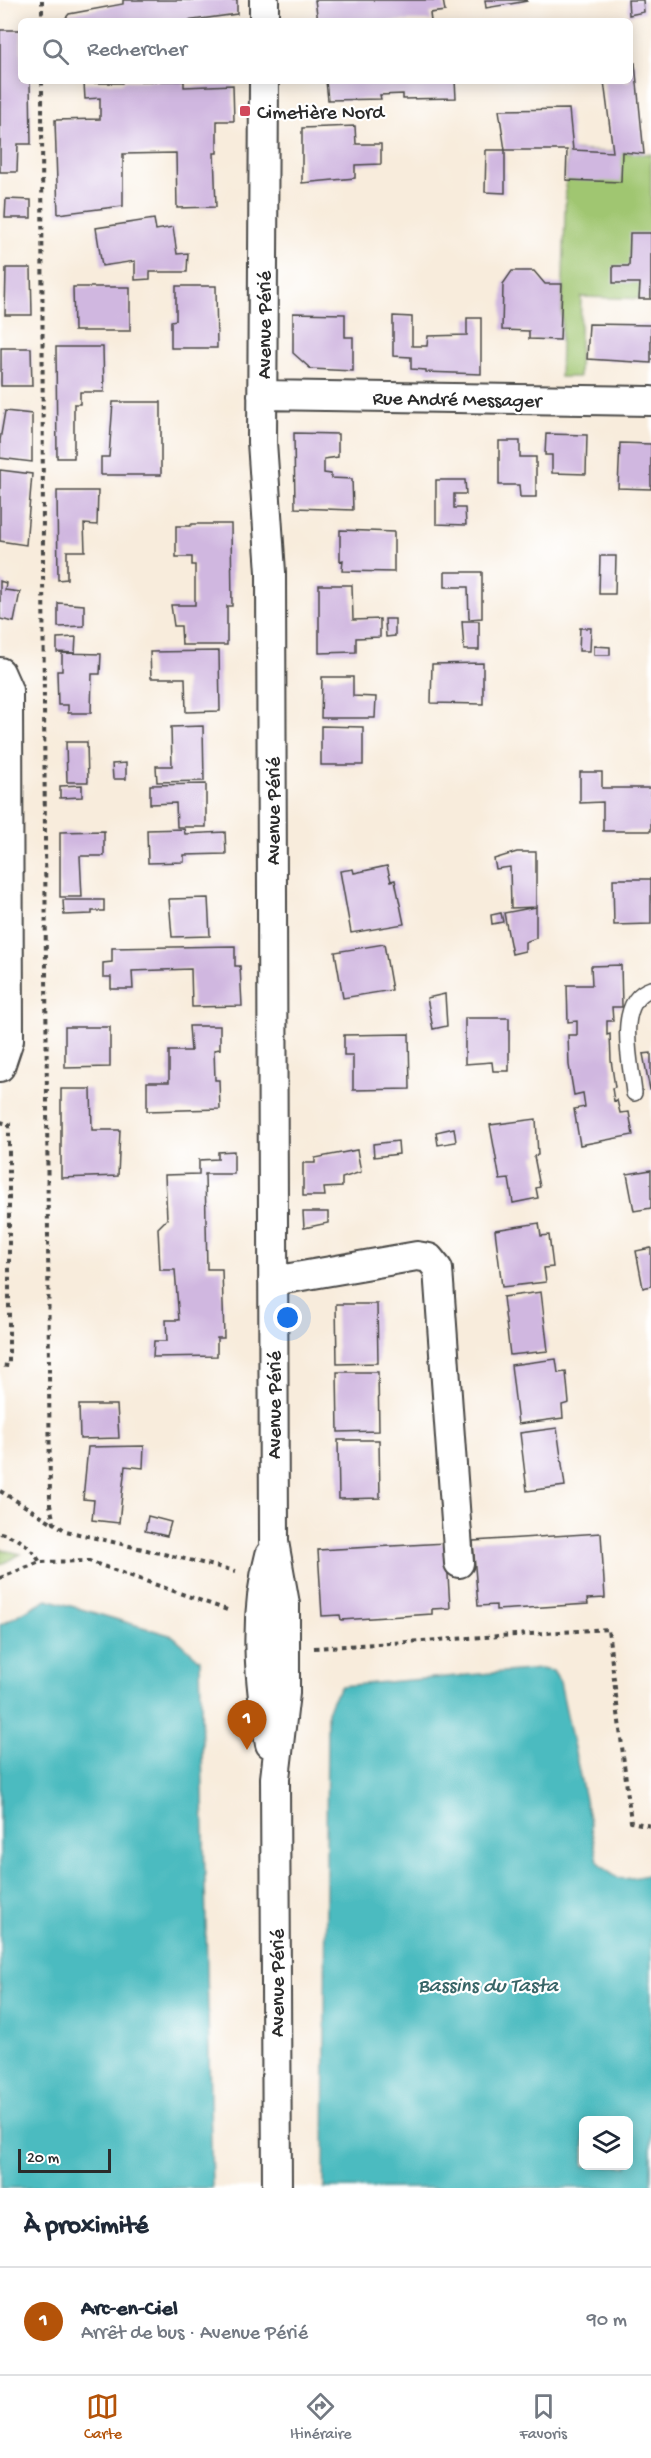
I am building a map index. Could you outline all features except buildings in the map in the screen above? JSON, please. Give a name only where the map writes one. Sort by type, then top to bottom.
[{"type":"street","points":[[264,0],[264,18]]},
{"type":"street","name":"Avenue Périé","points":[[264,84],[262,442],[271,572],[274,1542],[285,1604],[285,1693],[275,1778],[277,2188]]},
{"type":"street","name":"Rue André Messager","points":[[262,395],[651,401]]},
{"type":"street","points":[[0,672],[8,690],[9,1017],[9,1040],[0,1067]]},
{"type":"street","points":[[273,1281],[417,1256],[429,1258],[438,1269],[459,1563]]},
{"type":"street","name":"Avenue Périé","points":[[274,1542],[264,1578],[260,1630],[261,1691],[275,1778]]},
{"type":"lane","points":[[634,1093],[628,1038],[629,1013],[636,996],[651,988]]},
{"type":"path","points":[[42,0],[42,18]]},
{"type":"path","points":[[42,84],[50,1505],[54,1523]]},
{"type":"path","points":[[0,1122],[9,1124],[9,1366],[0,1365]]},
{"type":"path","points":[[0,1491],[66,1532],[264,1578]]},
{"type":"path","points":[[0,1533],[16,1537],[29,1546],[40,1562]]},
{"type":"path","points":[[0,1578],[40,1562],[89,1561],[249,1617],[249,1630],[260,1630]]},
{"type":"path","points":[[309,1648],[608,1629],[631,1822],[651,1826]]},
{"type":"green space","points":[[567,150],[651,154],[651,299],[581,297],[579,377],[560,377]]},
{"type":"green space","points":[[0,1549],[21,1554],[0,1565]]},
{"type":"water","points":[[47,1599],[173,1636],[200,1660],[212,2188],[0,2188],[0,1625]]},
{"type":"water","name":"Bassins du Tasta","points":[[540,1669],[553,1671],[560,1682],[598,1861],[616,1877],[627,1879],[651,1874],[651,2188],[324,2188],[327,1711],[341,1686]]},
{"type":"place","name":"Cimetière Nord","points":[[245,111]]},
{"type":"place","name":"Arc-en-Ciel","points":[[247,1750]]}]
